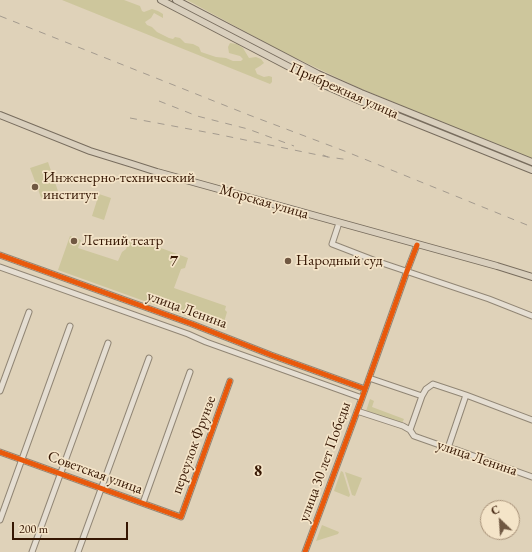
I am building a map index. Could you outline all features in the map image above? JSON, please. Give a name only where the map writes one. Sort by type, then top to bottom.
[{"type":"main road","name":"Прибрежная улица","points":[[161,0],[322,84],[532,170]]},
{"type":"main road","name":"Прибрежная улица","points":[[176,0],[318,74],[368,96],[532,162]]},
{"type":"main road","name":"Морская улица","points":[[0,115],[100,154],[173,177],[532,277]]},
{"type":"street","points":[[339,223],[332,244],[376,261],[489,299],[532,316]]},
{"type":"street","name":"улица 30 лет Победы","points":[[305,552],[417,245]]},
{"type":"street","name":"улица Ленина","points":[[0,255],[365,389]]},
{"type":"street","name":"улица Ленина","points":[[0,267],[65,289],[362,398]]},
{"type":"street","points":[[0,392],[29,312]]},
{"type":"street","points":[[160,324],[165,319],[164,314]]},
{"type":"street","points":[[0,520],[70,326]]},
{"type":"street","points":[[32,552],[108,343]]},
{"type":"street","points":[[78,552],[148,358]]},
{"type":"street","points":[[144,502],[190,372]]},
{"type":"street","points":[[369,378],[422,396]]},
{"type":"street","name":"переулок Фрунзе","points":[[181,517],[230,381]]},
{"type":"street","points":[[410,430],[422,396],[426,389],[433,384],[532,420]]},
{"type":"street","points":[[448,448],[466,396]]},
{"type":"street","name":"улица Ленина","points":[[357,410],[403,426],[410,430],[414,436],[458,450],[532,477]]},
{"type":"street","name":"Советская улица","points":[[0,452],[144,502],[181,517]]},
{"type":"shaded area","points":[[62,0],[124,0],[140,6],[144,12],[152,9],[158,11],[163,14],[163,18],[154,13],[151,18],[145,22],[157,32],[169,38],[180,38],[185,43],[193,44],[199,47],[201,52],[233,61],[241,61],[243,59],[240,56],[229,53],[228,47],[230,43],[237,44],[243,48],[249,58],[256,57],[261,59],[264,63],[255,69],[257,74],[264,77],[272,77],[272,82],[270,84]]},
{"type":"shaded area","points":[[187,0],[532,0],[532,160],[357,87],[281,51]]},
{"type":"shaded area","points":[[48,162],[59,194],[42,200],[30,168]]},
{"type":"shaded area","points":[[99,194],[111,198],[104,220],[92,216]]},
{"type":"shaded area","points":[[70,236],[81,240],[78,248],[118,261],[122,252],[126,249],[131,237],[188,258],[185,268],[181,269],[174,288],[226,306],[225,310],[227,312],[222,329],[58,270]]},
{"type":"shaded area","points":[[370,399],[374,401],[372,407],[404,419],[402,423],[366,411]]},
{"type":"shaded area","points":[[341,471],[343,472],[350,495],[349,497],[334,491]]},
{"type":"shaded area","points":[[345,472],[362,478],[355,496],[352,495]]},
{"type":"shaded area","points":[[322,525],[339,532],[338,534],[316,541]]},
{"type":"railway","points":[[0,16],[249,115],[347,152],[532,227]]},
{"type":"railway","points":[[159,101],[197,116],[248,129],[294,146]]},
{"type":"railway","points":[[130,118],[328,157]]},
{"type":"railway","points":[[323,155],[350,160]]},
{"type":"cycle path","points":[[305,552],[417,245]]},
{"type":"cycle path","points":[[0,255],[192,324],[271,355],[365,389]]},
{"type":"cycle path","points":[[0,452],[181,517],[230,381]]},
{"type":"place","name":"Инженерно-технический институт","points":[[35,187]]},
{"type":"place","name":"Летний театр","points":[[74,241]]},
{"type":"place","name":"Народный суд","points":[[288,261]]},
{"type":"district","name":"7","points":[[174,262]]},
{"type":"district","name":"8","points":[[258,472]]}]
